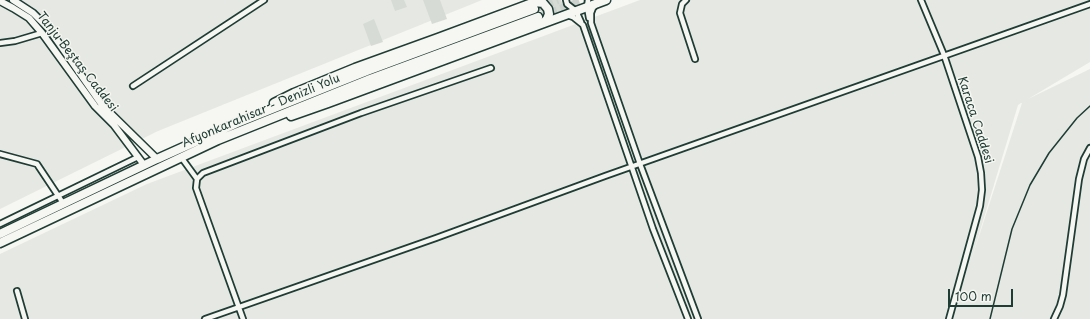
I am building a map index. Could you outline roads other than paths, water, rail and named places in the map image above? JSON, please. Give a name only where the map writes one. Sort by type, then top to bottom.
[{"type":"highway","name":"Afyonkarahisar - Denizli Yolu","points":[[0,243],[181,157],[238,127],[540,20],[565,15],[576,11],[587,3],[602,1]]},
{"type":"highway","points":[[0,234],[157,159],[238,127],[367,71],[541,2],[548,9],[549,14],[547,19],[540,20]]},
{"type":"street","name":"Tanju Beştaş Caddesi","points":[[13,0],[33,13],[49,29],[102,105],[157,159]]},
{"type":"street","points":[[133,86],[264,0]]},
{"type":"street","points":[[566,0],[567,4],[576,11],[583,25],[653,229],[688,319]]},
{"type":"street","points":[[686,0],[682,4],[680,13],[695,59]]},
{"type":"street","name":"Karaca Caddesi","points":[[922,0],[944,55],[978,157],[981,172],[982,190],[980,206],[950,319]]},
{"type":"street","name":"Tanju Beştaş Caddesi","points":[[0,1],[29,18],[42,33],[94,106],[114,125],[144,165]]},
{"type":"street","points":[[591,23],[591,12],[593,8],[602,1]]},
{"type":"street","points":[[587,3],[591,23],[640,164],[698,319]]},
{"type":"street","points":[[205,319],[631,166],[1090,4]]},
{"type":"street","points":[[565,15],[573,17],[583,25]]},
{"type":"street","points":[[0,43],[15,41],[42,33],[49,29]]},
{"type":"street","points":[[243,319],[196,188],[197,179],[203,173],[210,170],[361,113],[491,68]]},
{"type":"street","points":[[1054,319],[1064,295],[1079,179],[1084,158],[1090,148]]},
{"type":"street","points":[[0,154],[37,164],[63,203]]},
{"type":"street","points":[[0,224],[138,157]]},
{"type":"street","points":[[181,157],[197,179]]},
{"type":"street","points":[[17,291],[25,319]]},
{"type":"tunnel","points":[[534,9],[558,0]]},
{"type":"tunnel","points":[[538,17],[585,0]]},
{"type":"railway","points":[[990,319],[1012,229],[1030,185],[1049,153],[1077,118],[1090,106]]}]
